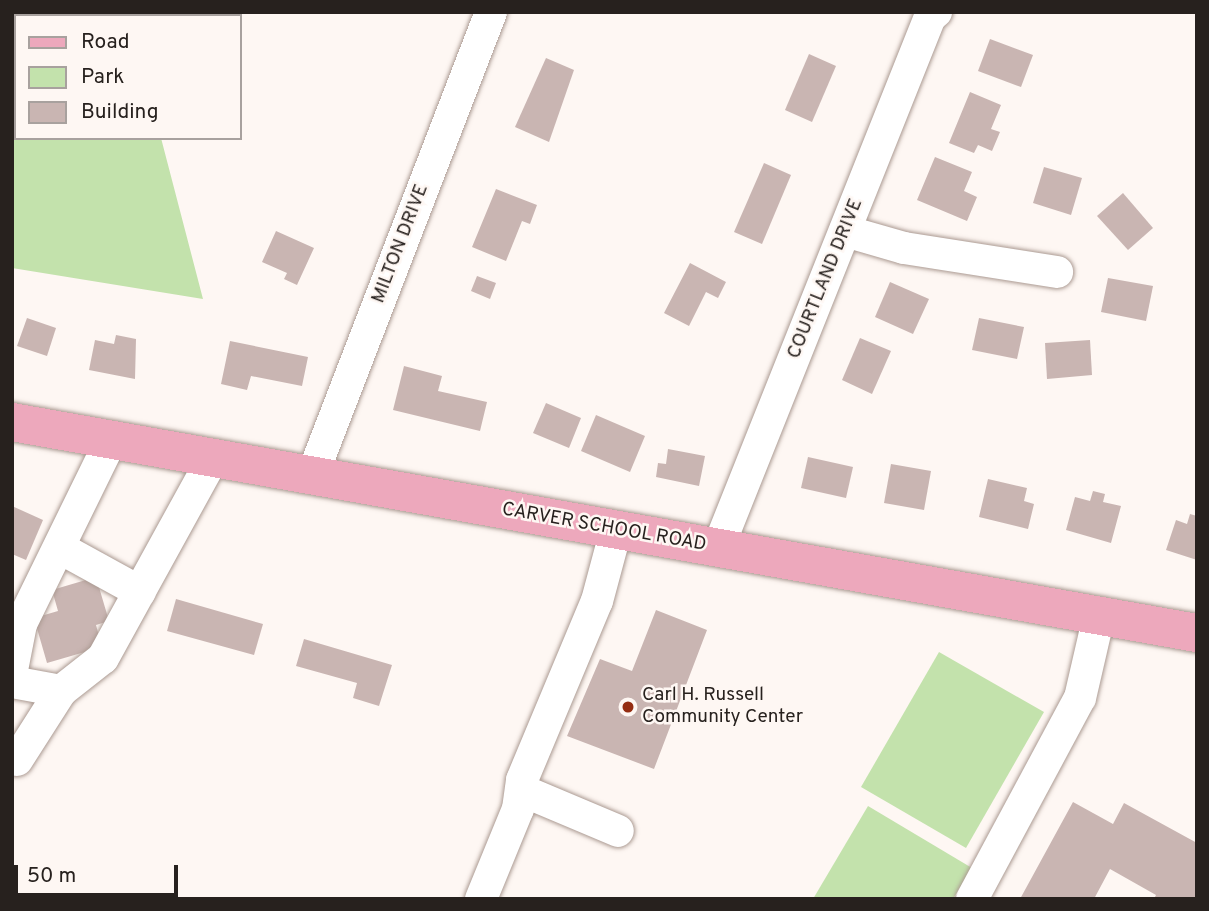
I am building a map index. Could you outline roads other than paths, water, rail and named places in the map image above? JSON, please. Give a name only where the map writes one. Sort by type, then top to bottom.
[{"type":"main road","name":"CARVER SCHOOL ROAD","points":[[12,422],[1197,632]]},
{"type":"street","name":"MILTON DRIVE","points":[[312,475],[491,12]]},
{"type":"street","name":"COURTLAND DRIVE","points":[[718,548],[930,17],[936,12]]},
{"type":"street","points":[[845,231],[904,248],[1057,272]]},
{"type":"street","points":[[12,670],[21,624],[111,440]]},
{"type":"street","points":[[17,760],[61,691],[103,658],[212,458]]},
{"type":"street","points":[[481,899],[518,809],[521,790],[597,601],[616,530]]},
{"type":"street","points":[[60,548],[140,592]]},
{"type":"street","points":[[972,899],[1080,698],[1099,615]]},
{"type":"street","points":[[12,682],[61,691]]},
{"type":"street","points":[[521,790],[618,831]]},
{"type":"place","name":"Carl H. Russell Community Center","points":[[628,707]]}]
